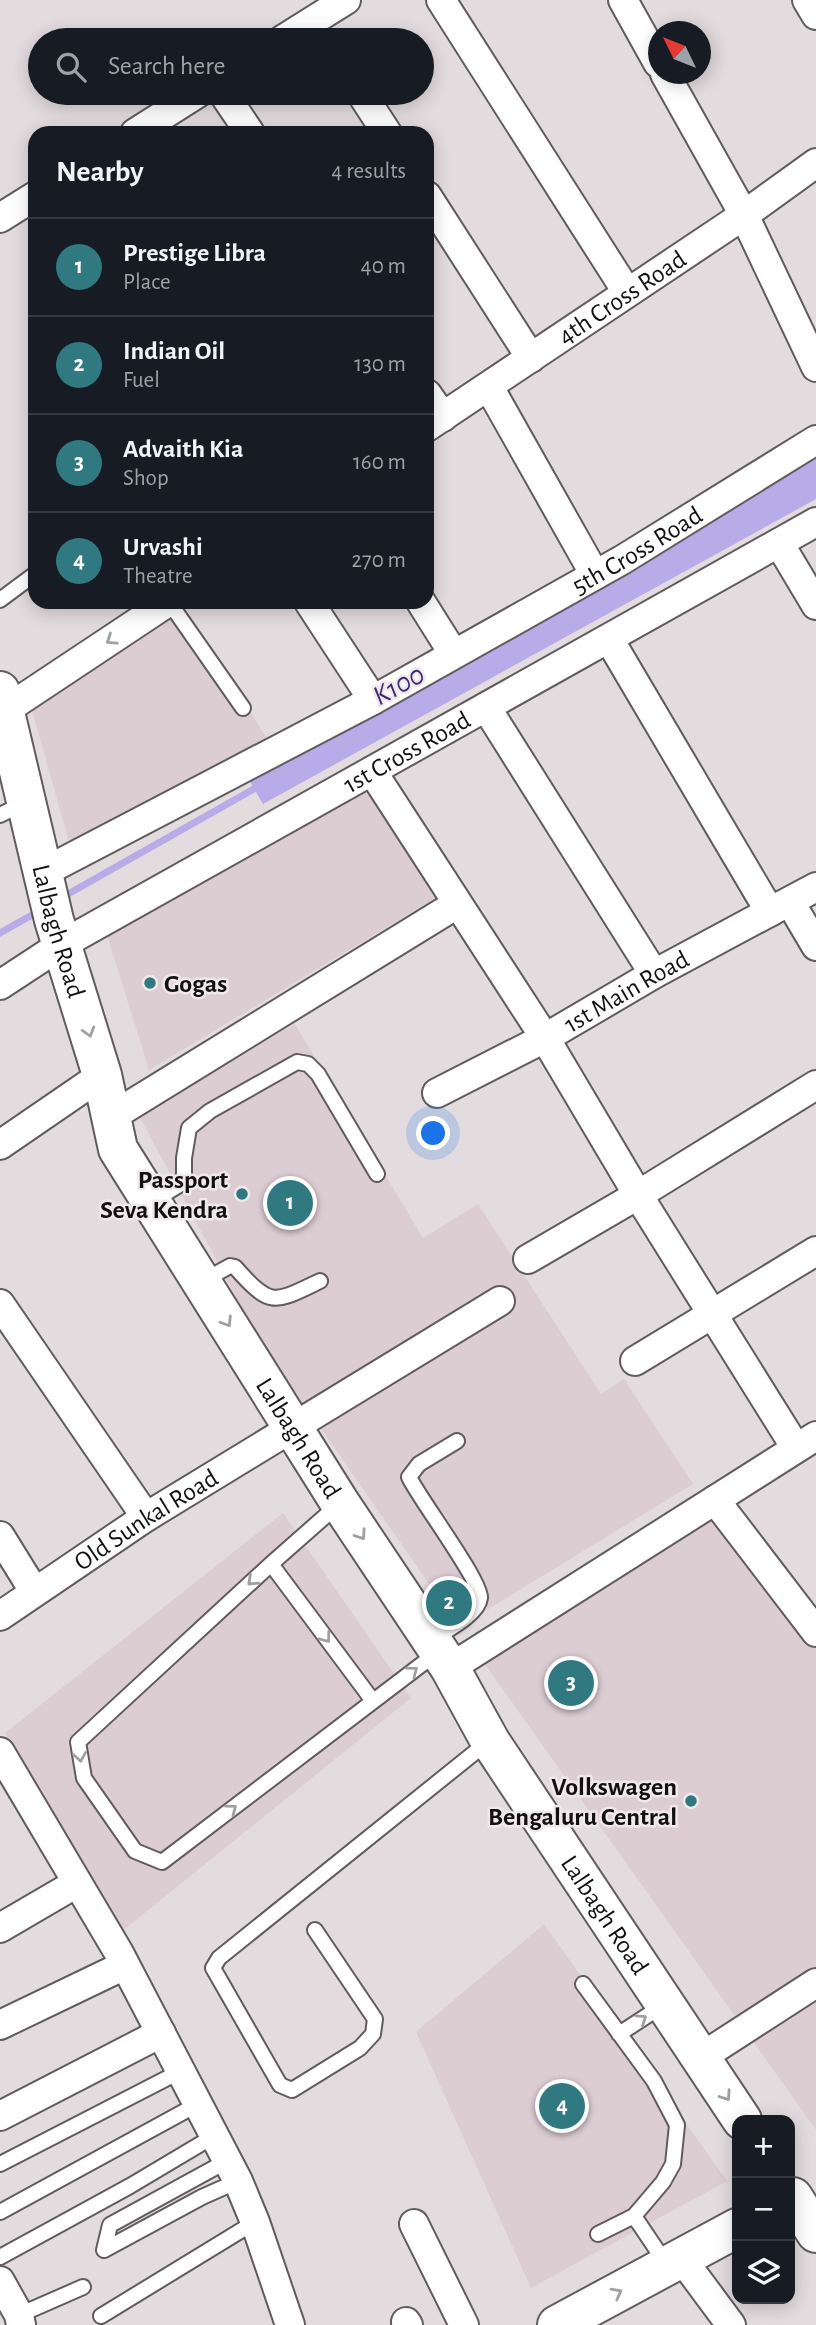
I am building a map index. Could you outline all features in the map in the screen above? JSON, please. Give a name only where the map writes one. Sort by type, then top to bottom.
[{"type":"main road","name":"Lalbagh Road","points":[[2,701],[13,809],[42,873],[102,1075],[118,1149],[340,1503],[440,1653],[490,1741],[740,2115]]},
{"type":"main road","points":[[797,2193],[816,2233]]},
{"type":"main road","points":[[569,2322],[732,2231]]},
{"type":"street","points":[[323,28],[346,0]]},
{"type":"street","points":[[441,0],[627,292]]},
{"type":"street","points":[[623,0],[648,44]]},
{"type":"street","points":[[807,0],[816,15]]},
{"type":"street","points":[[670,84],[744,215],[816,367]]},
{"type":"street","points":[[146,126],[179,105]]},
{"type":"street","points":[[231,105],[245,126]]},
{"type":"street","points":[[369,105],[382,126]]},
{"type":"street","name":"4th Cross Road","points":[[434,412],[489,387],[744,215],[816,163]]},
{"type":"street","points":[[0,218],[28,200]]},
{"type":"street","points":[[434,207],[531,358]]},
{"type":"street","points":[[489,387],[596,575]]},
{"type":"street","name":"5th Cross Road","points":[[373,700],[596,575],[816,440]]},
{"type":"street","name":"1st Cross Road","points":[[0,985],[58,932],[372,771],[816,522]]},
{"type":"street","points":[[779,543],[816,605]]},
{"type":"street","points":[[2,701],[157,609]]},
{"type":"street","points":[[42,873],[373,700],[314,609]]},
{"type":"street","points":[[425,609],[453,653]]},
{"type":"street","points":[[609,639],[780,907],[816,946]]},
{"type":"street","points":[[486,707],[654,974]]},
{"type":"street","points":[[372,771],[545,1038],[638,1195],[714,1314],[806,1442],[715,1500],[440,1653]]},
{"type":"street","name":"1st Main Road","points":[[437,1093],[545,1038],[654,974],[816,887]]},
{"type":"street","points":[[111,1117],[457,904]]},
{"type":"street","points":[[0,1145],[102,1075]]},
{"type":"street","points":[[527,1259],[638,1195],[816,1085]]},
{"type":"street","points":[[635,1361],[816,1251]]},
{"type":"street","name":"Old Sunkal Road","points":[[0,1616],[146,1517],[500,1301]]},
{"type":"street","points":[[0,1304],[146,1517]]},
{"type":"street","points":[[715,1500],[816,1632]]},
{"type":"street","points":[[0,1535],[34,1591]]},
{"type":"street","points":[[0,1752],[125,1965],[233,2171],[255,2222],[290,2325]]},
{"type":"street","points":[[0,1928],[77,1883]]},
{"type":"street","points":[[0,2025],[125,1965]]},
{"type":"street","points":[[701,2058],[816,1983]]},
{"type":"street","points":[[0,2116],[161,2033]]},
{"type":"street","points":[[414,2224],[464,2325]]},
{"type":"street","points":[[675,2263],[731,2325]]},
{"type":"street","points":[[2,2287],[20,2320]]},
{"type":"lane","points":[[0,600],[28,579]]},
{"type":"lane","points":[[174,609],[243,708]]},
{"type":"lane","points":[[151,1202],[184,1182],[189,1128],[210,1111],[297,1062],[308,1064],[318,1074],[377,1174]]},
{"type":"lane","points":[[202,1282],[230,1266],[235,1267],[260,1294],[283,1299],[320,1281]]},
{"type":"lane","points":[[340,1503],[78,1742],[84,1778],[135,1851],[162,1862],[440,1653],[476,1608],[480,1598],[471,1573],[409,1477],[419,1464],[457,1441]]},
{"type":"lane","points":[[271,1564],[373,1702]]},
{"type":"lane","points":[[315,1930],[375,2019],[373,2034],[360,2048],[292,2090],[280,2085],[212,1968],[219,1958],[490,1741]]},
{"type":"lane","points":[[583,1984],[654,2081],[677,2125],[673,2164],[663,2182],[634,2216],[598,2234]]},
{"type":"lane","points":[[619,2034],[665,2004]]},
{"type":"lane","points":[[0,2164],[181,2071]]},
{"type":"lane","points":[[0,2212],[198,2104]]},
{"type":"lane","points":[[0,2257],[130,2186],[214,2136]]},
{"type":"lane","points":[[233,2171],[202,2197],[104,2250],[110,2225],[233,2171]]},
{"type":"lane","points":[[634,2216],[675,2263]]},
{"type":"lane","points":[[101,2316],[255,2222]]},
{"type":"lane","points":[[20,2320],[83,2287]]},
{"type":"shaded area","name":"K100","points":[[816,454],[816,499],[263,804],[248,778]]},
{"type":"shaded area","points":[[178,609],[184,609],[273,748],[71,849],[31,707]]},
{"type":"shaded area","points":[[374,779],[442,894],[149,1070],[106,932]]},
{"type":"shaded area","points":[[295,1024],[423,1238],[478,1204],[601,1394],[624,1379],[693,1484],[459,1627],[258,1338],[138,1114]]},
{"type":"shaded area","points":[[283,1513],[411,1698],[121,1932],[5,1733]]},
{"type":"shaded area","points":[[720,1514],[816,1643],[816,2130],[484,1663]]},
{"type":"shaded area","points":[[544,1924],[727,2181],[531,2288],[416,2032]]},
{"type":"waterway","name":"K100","points":[[61,898],[261,785]]},
{"type":"waterway","name":"K100","points":[[0,933],[39,911]]},
{"type":"place","name":"Gogas","points":[[150,983]]},
{"type":"place","name":"Passport Seva Kendra","points":[[242,1194]]},
{"type":"place","name":"Prestige Libra","points":[[290,1203]]},
{"type":"place","name":"Indian Oil","points":[[449,1603]]},
{"type":"place","name":"Advaith Kia","points":[[571,1683]]},
{"type":"place","name":"Volkswagen Bengaluru Central","points":[[691,1801]]},
{"type":"place","name":"Urvashi","points":[[562,2106]]}]
